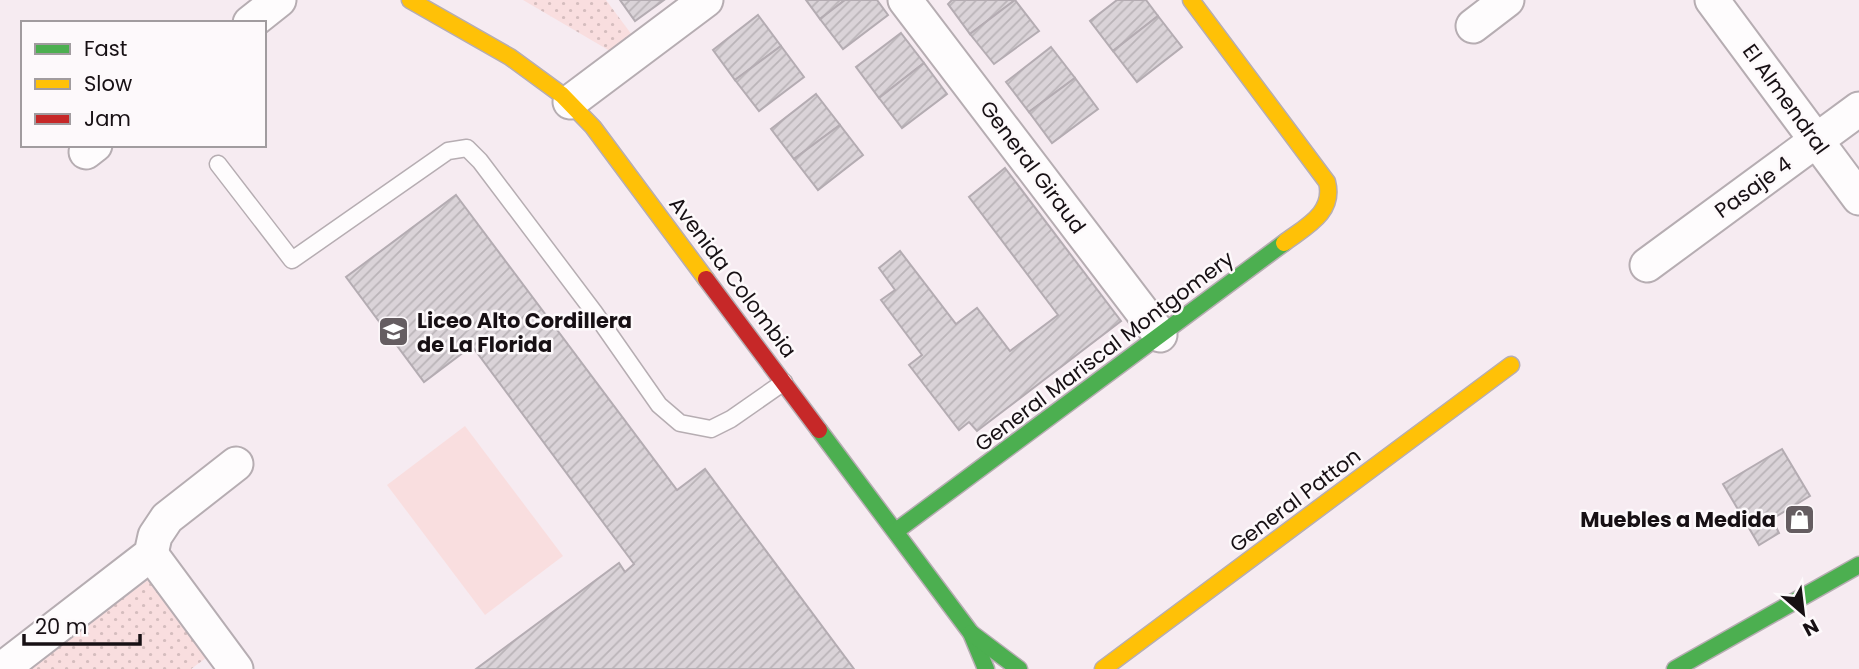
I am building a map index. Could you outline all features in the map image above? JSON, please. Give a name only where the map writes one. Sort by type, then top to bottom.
[{"type":"street","points":[[253,21],[279,0]]},
{"type":"street","name":"Avenida Colombia","points":[[410,0],[514,59],[570,102],[613,152],[971,633],[986,669]]},
{"type":"street","points":[[570,102],[706,0]]},
{"type":"street","name":"General Giraud","points":[[905,0],[1160,335]]},
{"type":"street","name":"General Mariscal Montgomery","points":[[896,531],[1319,217],[1326,208],[1330,197],[1324,176],[1191,0]]},
{"type":"street","points":[[1473,26],[1507,0]]},
{"type":"street","name":"El Almendral","points":[[1712,0],[1859,198]]},
{"type":"street","name":"Pasaje 4","points":[[1647,265],[1859,109]]},
{"type":"street","name":"General Patton","points":[[1103,669],[1511,365]]},
{"type":"street","points":[[2,669],[151,554],[155,536],[167,518],[236,464]]},
{"type":"street","points":[[151,554],[227,666]]},
{"type":"street","points":[[1675,669],[1859,565]]},
{"type":"street","name":"Avenida Colombia","points":[[971,633],[1019,669]]},
{"type":"lane","points":[[218,164],[292,260],[447,151],[467,148],[489,172],[594,312],[659,405],[680,424],[711,429],[732,419],[785,382]]},
{"type":"shaded area","points":[[523,0],[606,0],[632,35],[610,51]]},
{"type":"shaded area","points":[[465,426],[563,556],[485,615],[387,485]]},
{"type":"shaded area","points":[[148,580],[206,658],[191,669],[28,669]]},
{"type":"building","points":[[620,0],[664,0],[635,21]]},
{"type":"building","points":[[806,0],[845,0],[820,19]]},
{"type":"building","points":[[845,0],[877,0],[888,15],[843,49],[820,19]]},
{"type":"building","points":[[952,0],[1015,0],[970,34],[948,4]]},
{"type":"building","points":[[1015,0],[1039,31],[994,64],[970,34]]},
{"type":"building","points":[[1117,0],[1146,0],[1158,16],[1113,51],[1090,21]]},
{"type":"building","points":[[758,15],[781,46],[735,80],[713,50]]},
{"type":"building","points":[[1158,16],[1182,47],[1137,82],[1113,51]]},
{"type":"building","points":[[901,33],[924,63],[879,98],[856,67]]},
{"type":"building","points":[[781,46],[804,77],[759,111],[735,80]]},
{"type":"building","points":[[1051,47],[1075,78],[1029,112],[1006,82]]},
{"type":"building","points":[[924,63],[947,94],[902,128],[879,98]]},
{"type":"building","points":[[1075,78],[1098,109],[1052,143],[1029,112]]},
{"type":"building","points":[[816,94],[840,125],[794,159],[771,129]]},
{"type":"building","points":[[840,125],[863,155],[818,190],[794,159]]},
{"type":"building","points":[[1005,168],[1121,321],[977,431],[969,422],[959,430],[909,365],[922,355],[881,300],[895,290],[879,268],[900,251],[956,324],[977,308],[1010,351],[1058,315],[969,197]]},
{"type":"building","points":[[456,195],[677,490],[705,469],[854,669],[476,669],[619,563],[625,572],[634,564],[472,346],[424,382],[346,277]]},
{"type":"building","points":[[1782,449],[1810,496],[1772,519],[1779,533],[1759,545],[1723,484]]},
{"type":"traffic: fast","points":[[896,531],[1284,243]]},
{"type":"traffic: fast","points":[[819,430],[971,633],[986,669]]},
{"type":"traffic: fast","points":[[1675,669],[1859,565]]},
{"type":"traffic: fast","points":[[971,633],[1019,669]]},
{"type":"traffic: slow","points":[[410,0],[510,57],[562,95],[593,127],[706,279]]},
{"type":"traffic: slow","points":[[1191,0],[1327,182],[1327,202],[1322,211],[1309,225],[1284,243]]},
{"type":"traffic: slow","points":[[1103,669],[1511,365]]},
{"type":"traffic: jam","points":[[706,279],[819,430]]},
{"type":"place","name":"Liceo Alto Cordillera de La Florida","points":[[394,332]]},
{"type":"place","name":"Muebles a Medida","points":[[1799,519]]}]
